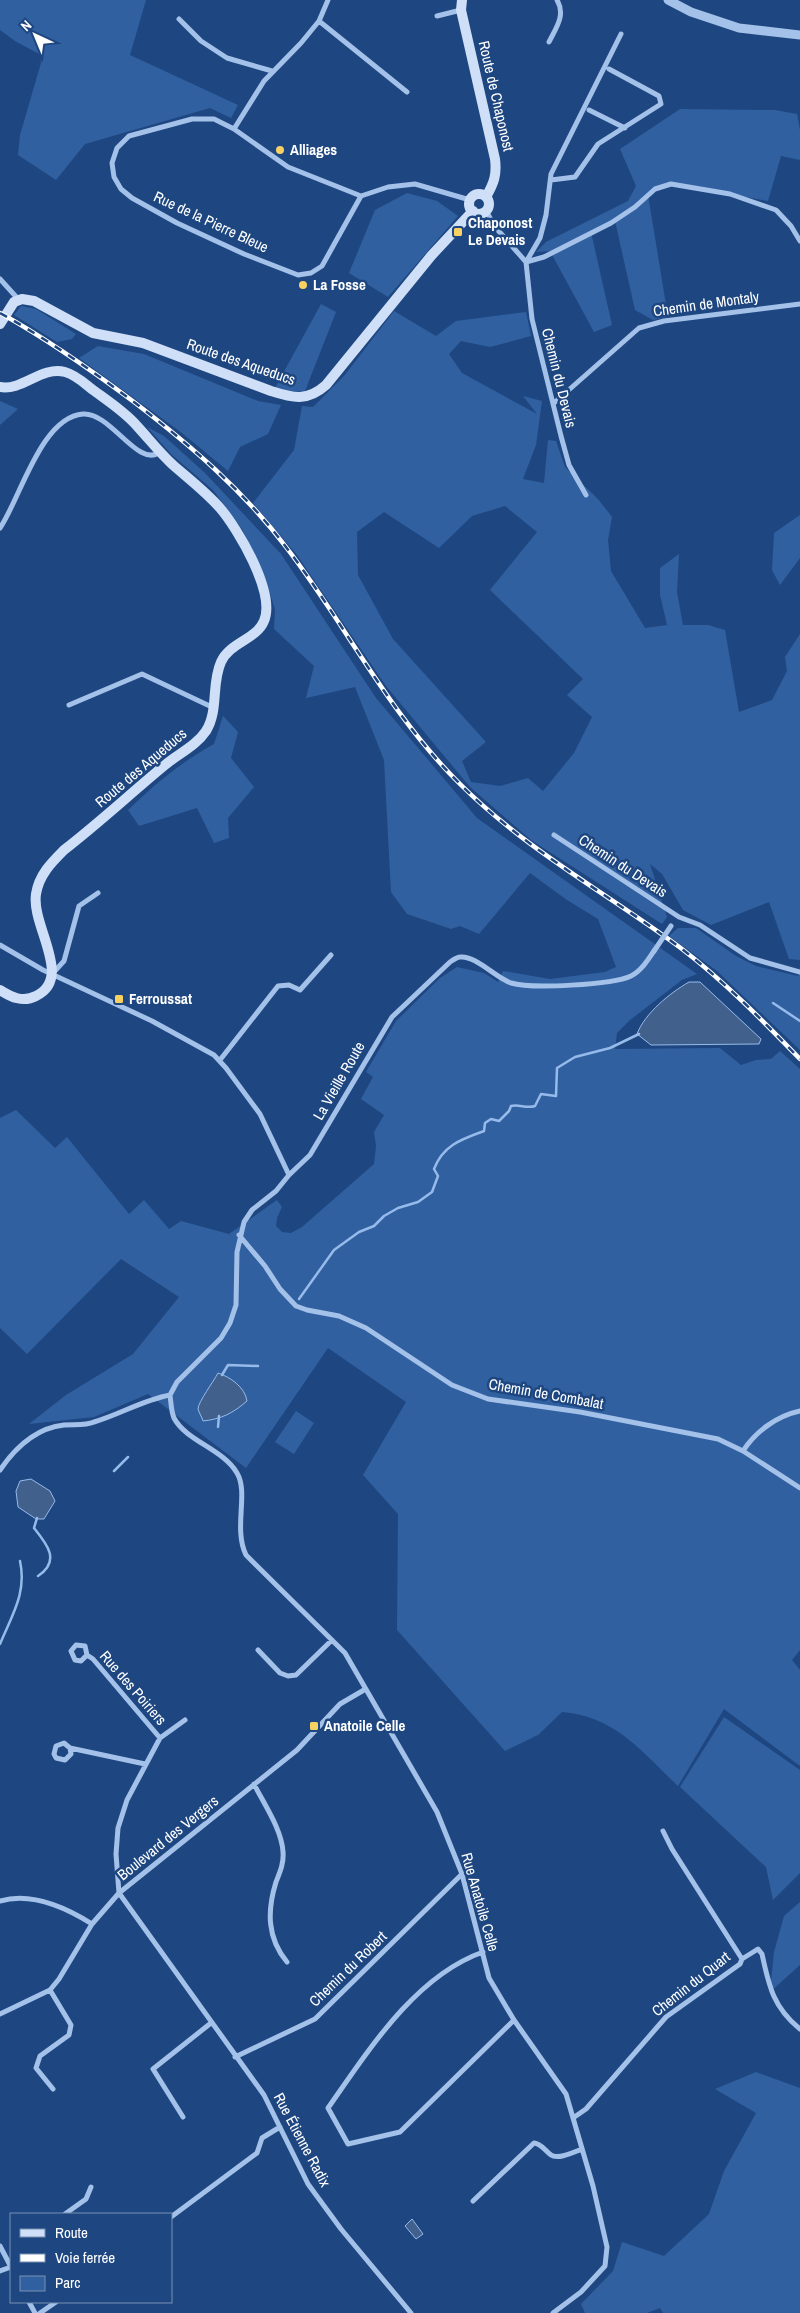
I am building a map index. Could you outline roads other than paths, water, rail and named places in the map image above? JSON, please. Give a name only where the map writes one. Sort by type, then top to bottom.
[{"type":"main road","name":"Route de Chaponost","points":[[461,5],[496,159],[497,174],[494,184],[486,197]]},
{"type":"main road","points":[[477,195],[486,197],[489,206],[486,211],[479,214],[473,212],[470,200],[477,195]]},
{"type":"main road","name":"Route des Aqueducs","points":[[19,300],[38,302],[83,329],[98,335],[138,342],[290,398],[305,397],[316,394],[326,385],[431,256],[473,212]]},
{"type":"main road","points":[[0,324],[10,305],[19,300]]},
{"type":"main road","name":"Route des Aqueducs","points":[[0,387],[14,386],[49,372],[62,372],[72,375],[126,415],[160,452],[205,492],[225,515],[249,554],[265,598],[266,615],[263,624],[252,636],[229,651],[220,663],[214,709],[206,731],[198,740],[64,850],[50,863],[43,875],[36,894],[36,914],[52,962],[53,973]]},
{"type":"main road","points":[[0,990],[11,997],[22,999],[34,998],[43,992],[50,983],[53,973]]},
{"type":"street","points":[[234,129],[272,71],[301,43],[319,21],[328,0]]},
{"type":"street","points":[[549,42],[559,23],[561,13],[557,0]]},
{"type":"street","points":[[668,0],[691,12],[739,28],[800,36]]},
{"type":"street","points":[[437,16],[461,5]]},
{"type":"street","points":[[179,19],[201,41],[226,58],[272,71]]},
{"type":"street","points":[[319,21],[407,92]]},
{"type":"street","points":[[526,262],[540,238],[546,216],[552,174],[621,34]]},
{"type":"street","points":[[551,180],[574,177],[598,144],[661,104],[659,96],[609,69]]},
{"type":"street","points":[[589,110],[625,128]]},
{"type":"street","name":"Rue de la Pierre Bleue","points":[[192,119],[214,119],[234,129],[288,167],[361,196],[322,266],[311,273],[298,275],[244,254],[177,223],[132,198],[121,189],[114,177],[112,163],[117,148],[129,136],[192,119]]},
{"type":"street","points":[[361,196],[388,187],[415,184],[470,200]]},
{"type":"street","points":[[526,262],[544,256],[611,223],[635,207],[655,189],[671,184],[730,194],[776,210],[791,226],[800,241]]},
{"type":"street","points":[[486,211],[496,228],[526,262]]},
{"type":"street","name":"Chemin du Devais","points":[[526,262],[532,319],[569,465],[586,495]]},
{"type":"street","points":[[0,279],[19,300]]},
{"type":"street","name":"Chemin de Montaly","points":[[554,403],[639,328],[664,321],[800,304]]},
{"type":"street","points":[[0,528],[42,446],[57,429],[72,418],[84,414],[94,416],[112,427],[143,455],[153,456],[160,452]]},
{"type":"street","points":[[69,704],[142,674],[214,709]]},
{"type":"street","name":"Chemin du Devais","points":[[554,835],[679,916]]},
{"type":"street","points":[[53,973],[64,961],[80,906],[98,893]]},
{"type":"street","points":[[679,916],[700,925],[750,958],[765,964],[800,967]]},
{"type":"street","name":"La Vieille Route","points":[[170,1395],[176,1382],[221,1338],[230,1323],[236,1305],[239,1235],[244,1222],[252,1210],[276,1191],[289,1175],[310,1155],[392,1017],[450,962],[460,957],[472,959],[497,977],[511,983],[527,986],[558,986],[613,981],[631,976],[641,968],[679,916]]},
{"type":"street","points":[[0,945],[43,970],[53,973],[152,1021],[220,1060],[260,1114],[289,1175]]},
{"type":"street","points":[[220,1060],[278,986],[289,985],[300,990],[331,955]]},
{"type":"street","points":[[789,967],[800,972]]},
{"type":"street","name":"Chemin de Combalat","points":[[239,1235],[265,1266],[280,1290],[296,1306],[339,1316],[366,1328],[452,1385],[488,1399],[580,1412],[718,1439],[743,1451],[800,1488]]},
{"type":"street","points":[[0,1470],[13,1451],[36,1434],[61,1425],[93,1423],[150,1399],[170,1395]]},
{"type":"street","name":"Rue Anatoile Celle","points":[[170,1395],[174,1417],[181,1427],[227,1460],[238,1475],[240,1484],[240,1540],[246,1555],[344,1653],[437,1812],[462,1874],[489,1978],[514,2020],[566,2094],[593,2186],[607,2247],[605,2266],[581,2292],[554,2313]]},
{"type":"street","points":[[743,1451],[752,1439],[769,1425],[786,1414],[800,1411]]},
{"type":"street","points":[[258,1650],[280,1672],[288,1676],[296,1675],[332,1640]]},
{"type":"street","name":"Rue des Poiriers","points":[[87,1655],[93,1659],[160,1738]]},
{"type":"street","name":"Boulevard des Vergers","points":[[0,2014],[50,1990],[59,1979],[92,1924],[119,1893],[297,1750],[340,1704],[364,1690]]},
{"type":"street","points":[[119,1893],[116,1854],[118,1828],[127,1800],[160,1738],[185,1720]]},
{"type":"street","points":[[70,1748],[145,1764]]},
{"type":"street","points":[[254,1784],[278,1832],[283,1850],[283,1863],[271,1900],[269,1918],[279,1951],[287,1962]]},
{"type":"street","name":"Chemin du Quart","points":[[573,2118],[586,2109],[666,2017],[740,1964],[742,1959],[672,1849],[663,1831]]},
{"type":"street","name":"Chemin du Robert","points":[[235,2057],[315,2019],[462,1874]]},
{"type":"street","name":"Rue Étienne Radix","points":[[119,1893],[264,2095],[302,2172],[314,2191],[341,2229],[411,2313]]},
{"type":"street","points":[[0,1901],[30,1898],[49,1904],[92,1924]]},
{"type":"street","points":[[742,1959],[758,1949],[762,1954],[770,1992],[791,2021],[800,2029]]},
{"type":"street","points":[[483,1952],[462,1959],[446,1970],[397,2016],[359,2064],[328,2108],[348,2144],[400,2132],[514,2020]]},
{"type":"street","points":[[50,1990],[71,2025],[69,2035],[40,2056],[36,2068],[52,2090]]},
{"type":"street","points":[[183,2117],[154,2069],[211,2023]]},
{"type":"street","points":[[172,2216],[257,2153],[262,2138],[280,2127]]},
{"type":"street","points":[[473,2200],[534,2143],[540,2144],[552,2156],[557,2157],[582,2149]]},
{"type":"street","points":[[65,2213],[86,2199],[90,2187]]},
{"type":"street","points":[[0,2246],[10,2265]]},
{"type":"street","points":[[40,2313],[55,2303]]},
{"type":"waterway","points":[[773,1003],[800,1021]]},
{"type":"waterway","points":[[299,1299],[334,1250],[359,1232],[374,1226],[384,1216],[398,1208],[418,1202],[432,1192],[438,1176],[434,1169],[443,1154],[454,1144],[484,1131],[485,1123],[491,1119],[499,1121],[509,1111],[511,1106],[532,1107],[535,1106],[541,1094],[556,1096],[557,1068],[575,1057],[610,1048],[639,1034]]},
{"type":"waterway","points":[[222,1375],[228,1365],[258,1366]]},
{"type":"waterway","points":[[218,1427],[219,1416]]},
{"type":"waterway","points":[[114,1471],[128,1457]]},
{"type":"waterway","points":[[37,1518],[34,1528],[47,1546],[50,1558],[49,1564],[38,1576]]},
{"type":"waterway","points":[[0,1644],[20,1594],[22,1583],[20,1561]]},
{"type":"railway","points":[[0,313],[52,344],[118,390],[215,469],[252,506],[286,547],[411,728],[460,784],[485,808],[540,851],[682,949],[743,1002],[800,1059]]},
{"type":"place","name":"Alliages","points":[[280,150]]},
{"type":"place","name":"Chaponost Le Devais","points":[[458,232]]},
{"type":"place","name":"La Fosse","points":[[303,285]]},
{"type":"place","name":"Ferroussat","points":[[119,999]]},
{"type":"place","name":"Anatoile Celle","points":[[314,1726]]}]
